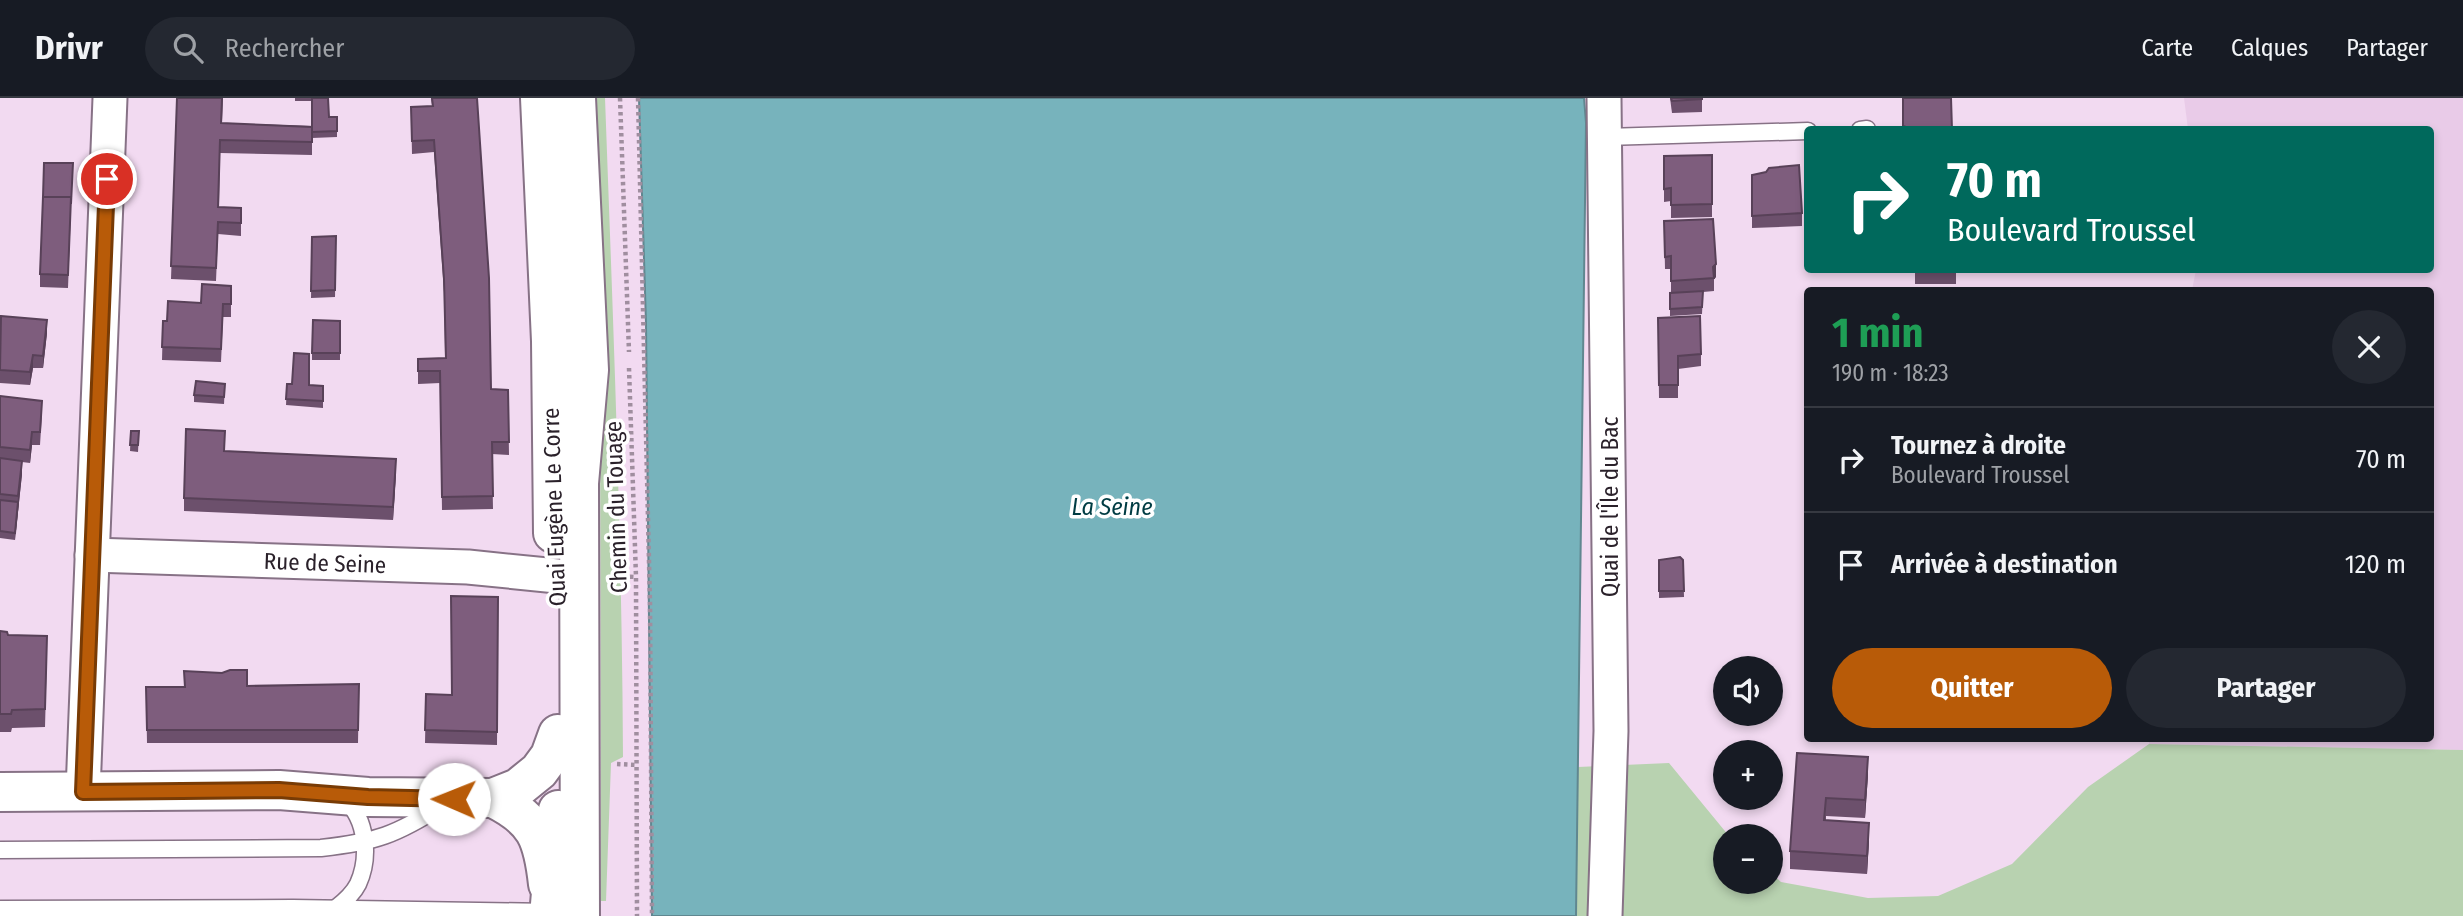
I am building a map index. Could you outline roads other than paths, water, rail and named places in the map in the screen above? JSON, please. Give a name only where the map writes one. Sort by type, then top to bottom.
[{"type":"main road","name":"Quai Eugène Le Corre","points":[[540,98],[551,341],[553,542],[557,576],[558,816],[562,904]]},
{"type":"main road","name":"Quai Eugène Le Corre","points":[[562,904],[579,483],[588,394],[588,318],[576,98]]},
{"type":"main road","points":[[0,792],[279,790],[368,797],[493,798],[518,788],[539,771],[550,756],[558,734]]},
{"type":"main road","points":[[493,798],[516,809],[535,831],[562,904]]},
{"type":"street","points":[[83,792],[110,98]]},
{"type":"street","name":"Quai Eugène Le Corre","points":[[562,98],[567,222],[588,318]]},
{"type":"street","name":"Quai de l'Île du Bac","points":[[1604,98],[1611,731],[1605,916]]},
{"type":"street","name":"Rue de Seine","points":[[92,555],[468,567],[557,576]]},
{"type":"lane","points":[[1606,137],[1804,131]]},
{"type":"lane","points":[[336,908],[347,899],[359,881],[363,867],[364,843],[358,816],[338,794]]},
{"type":"lane","points":[[0,850],[321,848],[364,843],[409,827],[454,799]]},
{"type":"lane","points":[[0,909],[562,904]]},
{"type":"water","name":"La Seine","points":[[639,98],[1584,98],[1586,123],[1576,916],[652,916],[646,323]]}]
